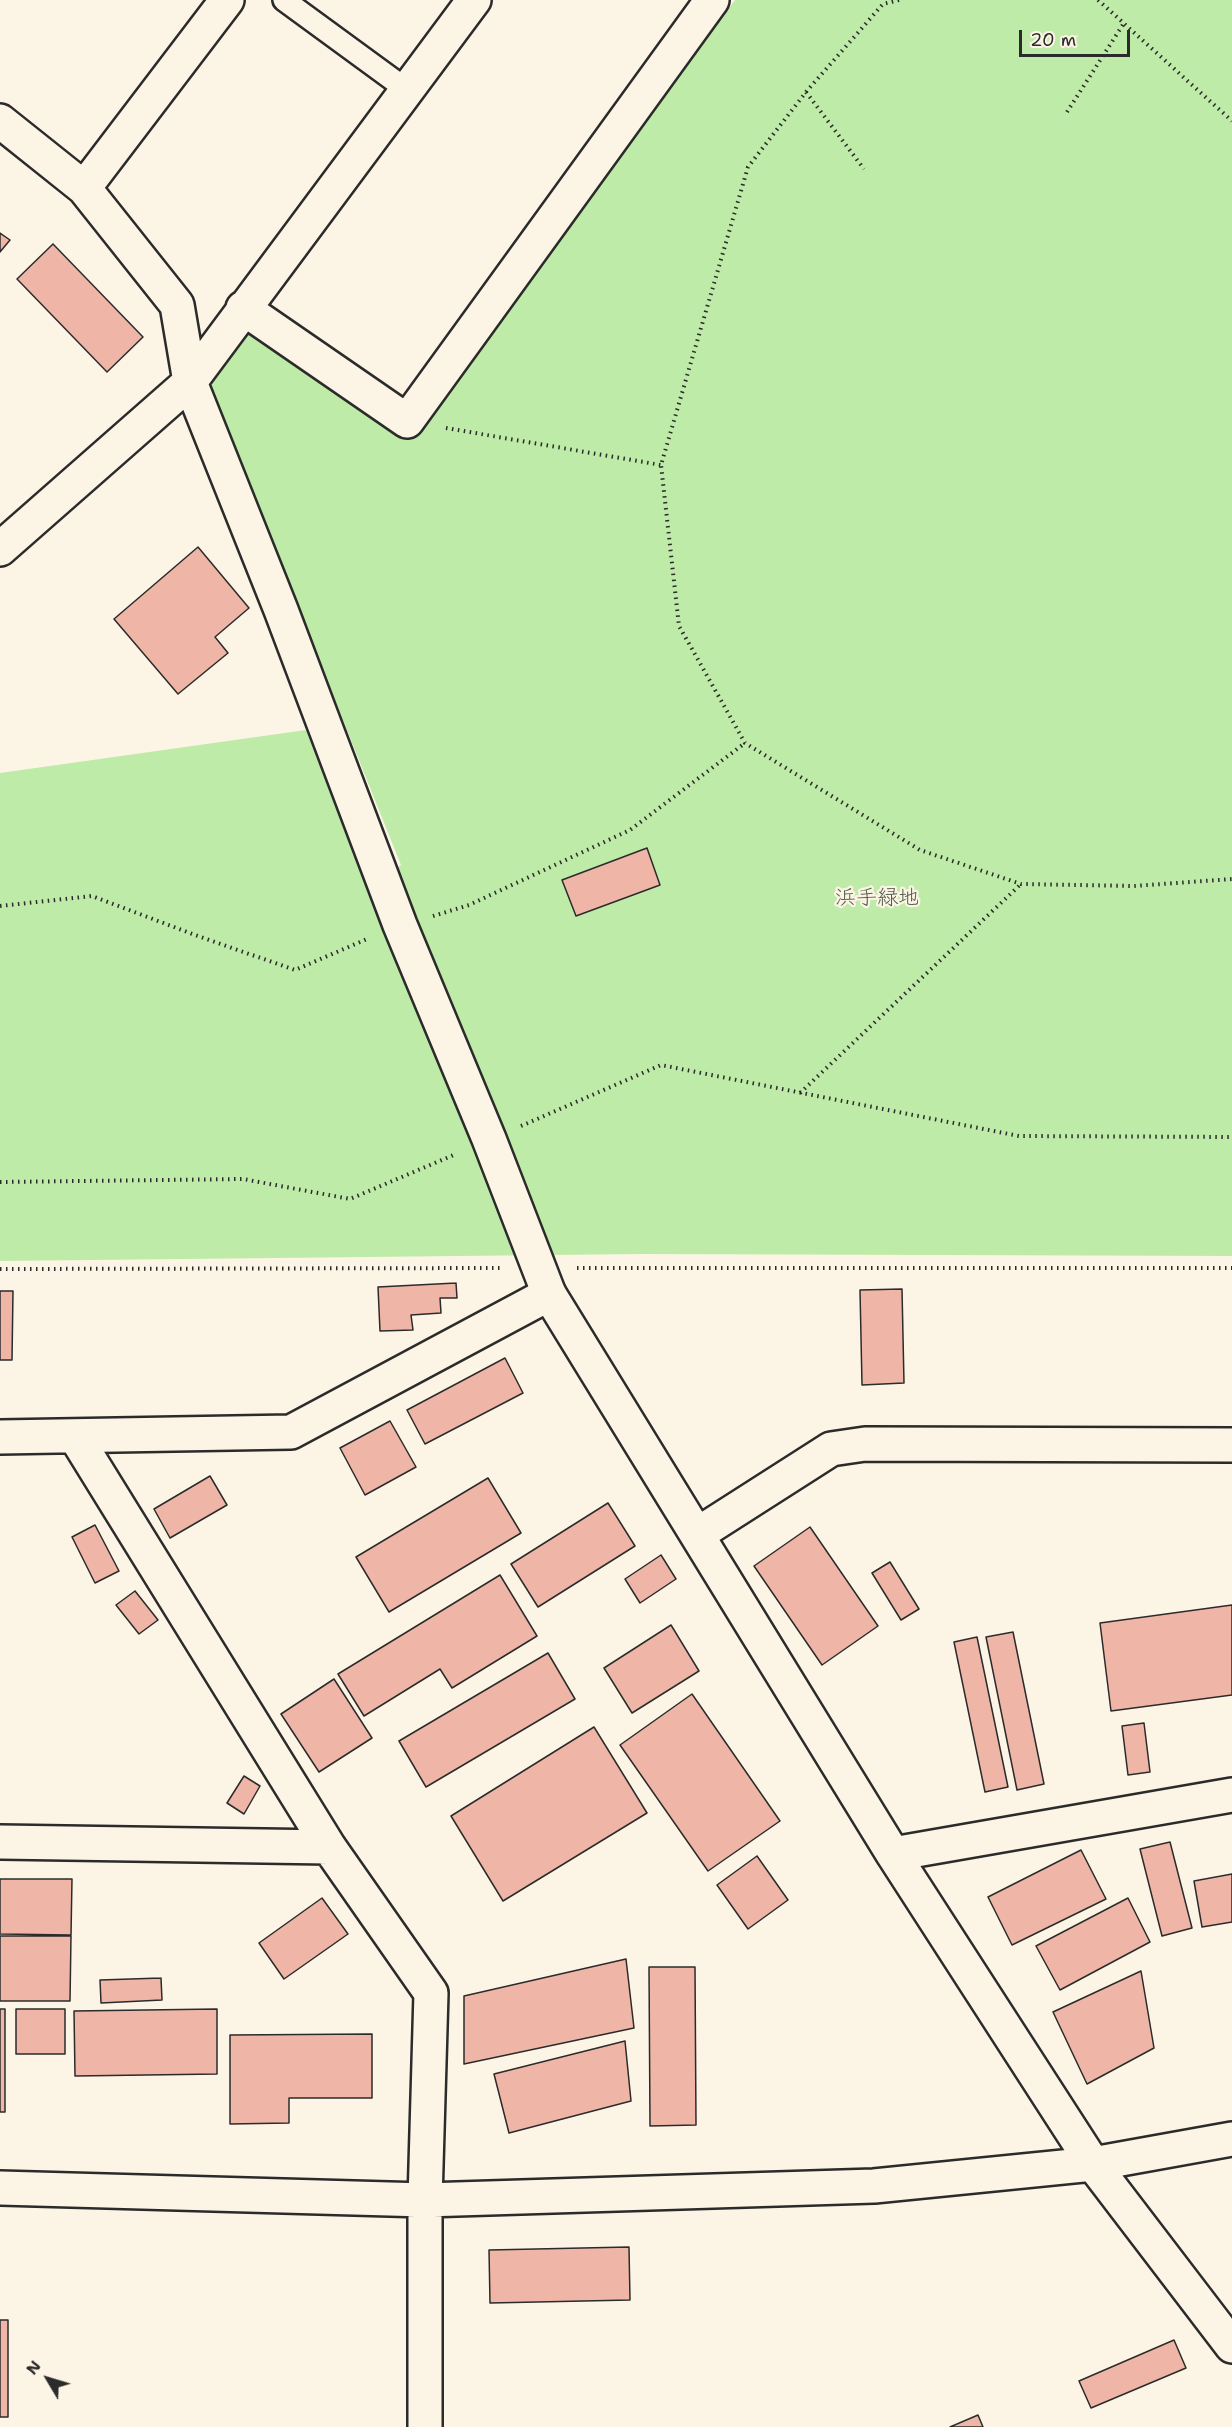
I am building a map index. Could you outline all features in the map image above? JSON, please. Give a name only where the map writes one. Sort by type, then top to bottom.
[{"type":"street","points":[[84,188],[227,0]]},
{"type":"street","points":[[0,549],[190,382],[474,0]]},
{"type":"street","points":[[243,308],[407,421],[712,0]]},
{"type":"street","points":[[0,121],[84,188],[177,305],[190,382],[281,609],[400,925],[489,1139],[544,1281],[893,1854],[1093,2164],[1232,2346]]},
{"type":"street","points":[[0,1437],[291,1432],[544,1281]]},
{"type":"street","points":[[75,1436],[328,1847],[431,1993],[425,2200],[425,2427]]},
{"type":"street","points":[[698,1534],[831,1449],[843,1447],[865,1444],[1232,1446]]},
{"type":"street","points":[[893,1854],[1232,1795]]},
{"type":"street","points":[[0,1842],[328,1847]]},
{"type":"street","points":[[0,2188],[425,2200],[874,2186],[1093,2164],[1232,2139]]},
{"type":"lane","points":[[284,0],[407,90]]},
{"type":"path","points":[[899,0],[883,3],[806,92],[748,167],[661,465],[679,626],[745,743],[920,850],[1021,884],[1134,886],[1232,879]]},
{"type":"path","points":[[1098,0],[1232,121]]},
{"type":"path","points":[[1066,112],[1124,23]]},
{"type":"path","points":[[806,92],[864,169]]},
{"type":"path","points":[[407,421],[661,465]]},
{"type":"path","points":[[800,1093],[1021,884]]},
{"type":"path","points":[[0,1182],[243,1179],[350,1199],[661,1065],[1019,1136],[1232,1137]]},
{"type":"path","points":[[0,1269],[544,1281],[1232,1268]]},
{"type":"green space","name":"浜手緑地","points":[[735,0],[1232,0],[1232,1256],[642,1254],[0,1261],[0,773],[306,730],[368,891],[401,865],[207,381],[251,329],[414,435]]},
{"type":"building","points":[[0,233],[10,240],[0,252]]},
{"type":"building","points":[[53,244],[143,337],[107,372],[17,279]]},
{"type":"building","points":[[198,547],[249,608],[215,637],[228,653],[178,694],[114,619]]},
{"type":"building","points":[[647,848],[660,885],[576,916],[562,880]]},
{"type":"building","points":[[456,1283],[457,1298],[440,1298],[441,1313],[411,1315],[413,1330],[380,1331],[378,1287]]},
{"type":"building","points":[[902,1289],[904,1383],[862,1385],[860,1290]]},
{"type":"building","points":[[0,1291],[13,1291],[12,1360],[0,1360]]},
{"type":"building","points":[[505,1358],[523,1393],[425,1444],[407,1410]]},
{"type":"building","points":[[390,1421],[416,1467],[365,1495],[340,1448]]},
{"type":"building","points":[[210,1476],[227,1505],[170,1538],[154,1509]]},
{"type":"building","points":[[488,1478],[521,1533],[389,1612],[356,1557]]},
{"type":"building","points":[[608,1503],[635,1546],[538,1607],[511,1564]]},
{"type":"building","points":[[95,1525],[119,1571],[95,1583],[72,1537]]},
{"type":"building","points":[[810,1527],[878,1626],[822,1665],[754,1566]]},
{"type":"building","points":[[661,1555],[676,1579],[640,1603],[625,1579]]},
{"type":"building","points":[[890,1562],[919,1609],[901,1620],[872,1573]]},
{"type":"building","points":[[500,1575],[537,1636],[452,1688],[440,1669],[364,1716],[338,1674]]},
{"type":"building","points":[[135,1591],[158,1620],[139,1634],[116,1605]]},
{"type":"building","points":[[1232,1605],[1232,1695],[1111,1711],[1100,1623]]},
{"type":"building","points":[[671,1625],[699,1671],[632,1713],[604,1668]]},
{"type":"building","points":[[1013,1632],[1044,1784],[1017,1790],[986,1637]]},
{"type":"building","points":[[977,1637],[1008,1787],[985,1792],[954,1642]]},
{"type":"building","points":[[548,1653],[575,1699],[426,1787],[399,1741]]},
{"type":"building","points":[[334,1679],[372,1738],[319,1772],[281,1714]]},
{"type":"building","points":[[692,1694],[780,1821],[708,1871],[620,1745]]},
{"type":"building","points":[[1144,1723],[1150,1772],[1128,1775],[1122,1726]]},
{"type":"building","points":[[594,1727],[647,1813],[503,1901],[451,1816]]},
{"type":"building","points":[[244,1776],[260,1786],[244,1814],[227,1803]]},
{"type":"building","points":[[1170,1842],[1192,1928],[1162,1936],[1140,1849]]},
{"type":"building","points":[[1081,1850],[1106,1899],[1012,1945],[988,1897]]},
{"type":"building","points":[[757,1856],[788,1900],[748,1929],[717,1885]]},
{"type":"building","points":[[1232,1874],[1232,1922],[1202,1927],[1194,1881]]},
{"type":"building","points":[[0,1879],[72,1879],[71,1935],[0,1934]]},
{"type":"building","points":[[322,1898],[348,1934],[284,1979],[259,1943]]},
{"type":"building","points":[[1128,1898],[1150,1942],[1060,1990],[1036,1946]]},
{"type":"building","points":[[0,1936],[71,1936],[70,2001],[0,2001]]},
{"type":"building","points":[[626,1959],[634,2028],[464,2064],[464,1996]]},
{"type":"building","points":[[649,1967],[695,1967],[696,2125],[650,2126]]},
{"type":"building","points":[[1141,1971],[1154,2048],[1087,2084],[1053,2012]]},
{"type":"building","points":[[161,1978],[162,2000],[101,2003],[100,1980]]},
{"type":"building","points":[[0,2009],[5,2009],[5,2112],[0,2112]]},
{"type":"building","points":[[16,2009],[65,2009],[65,2054],[16,2054]]},
{"type":"building","points":[[217,2009],[217,2074],[75,2076],[74,2011]]},
{"type":"building","points":[[372,2034],[372,2098],[289,2098],[289,2123],[230,2124],[230,2035]]},
{"type":"building","points":[[625,2041],[631,2101],[509,2133],[494,2074]]},
{"type":"building","points":[[629,2247],[630,2300],[490,2303],[489,2250]]},
{"type":"building","points":[[0,2320],[8,2320],[8,2417],[0,2417]]},
{"type":"building","points":[[1174,2340],[1186,2368],[1091,2408],[1079,2381]]},
{"type":"building","points":[[978,2415],[983,2427],[950,2427]]}]
